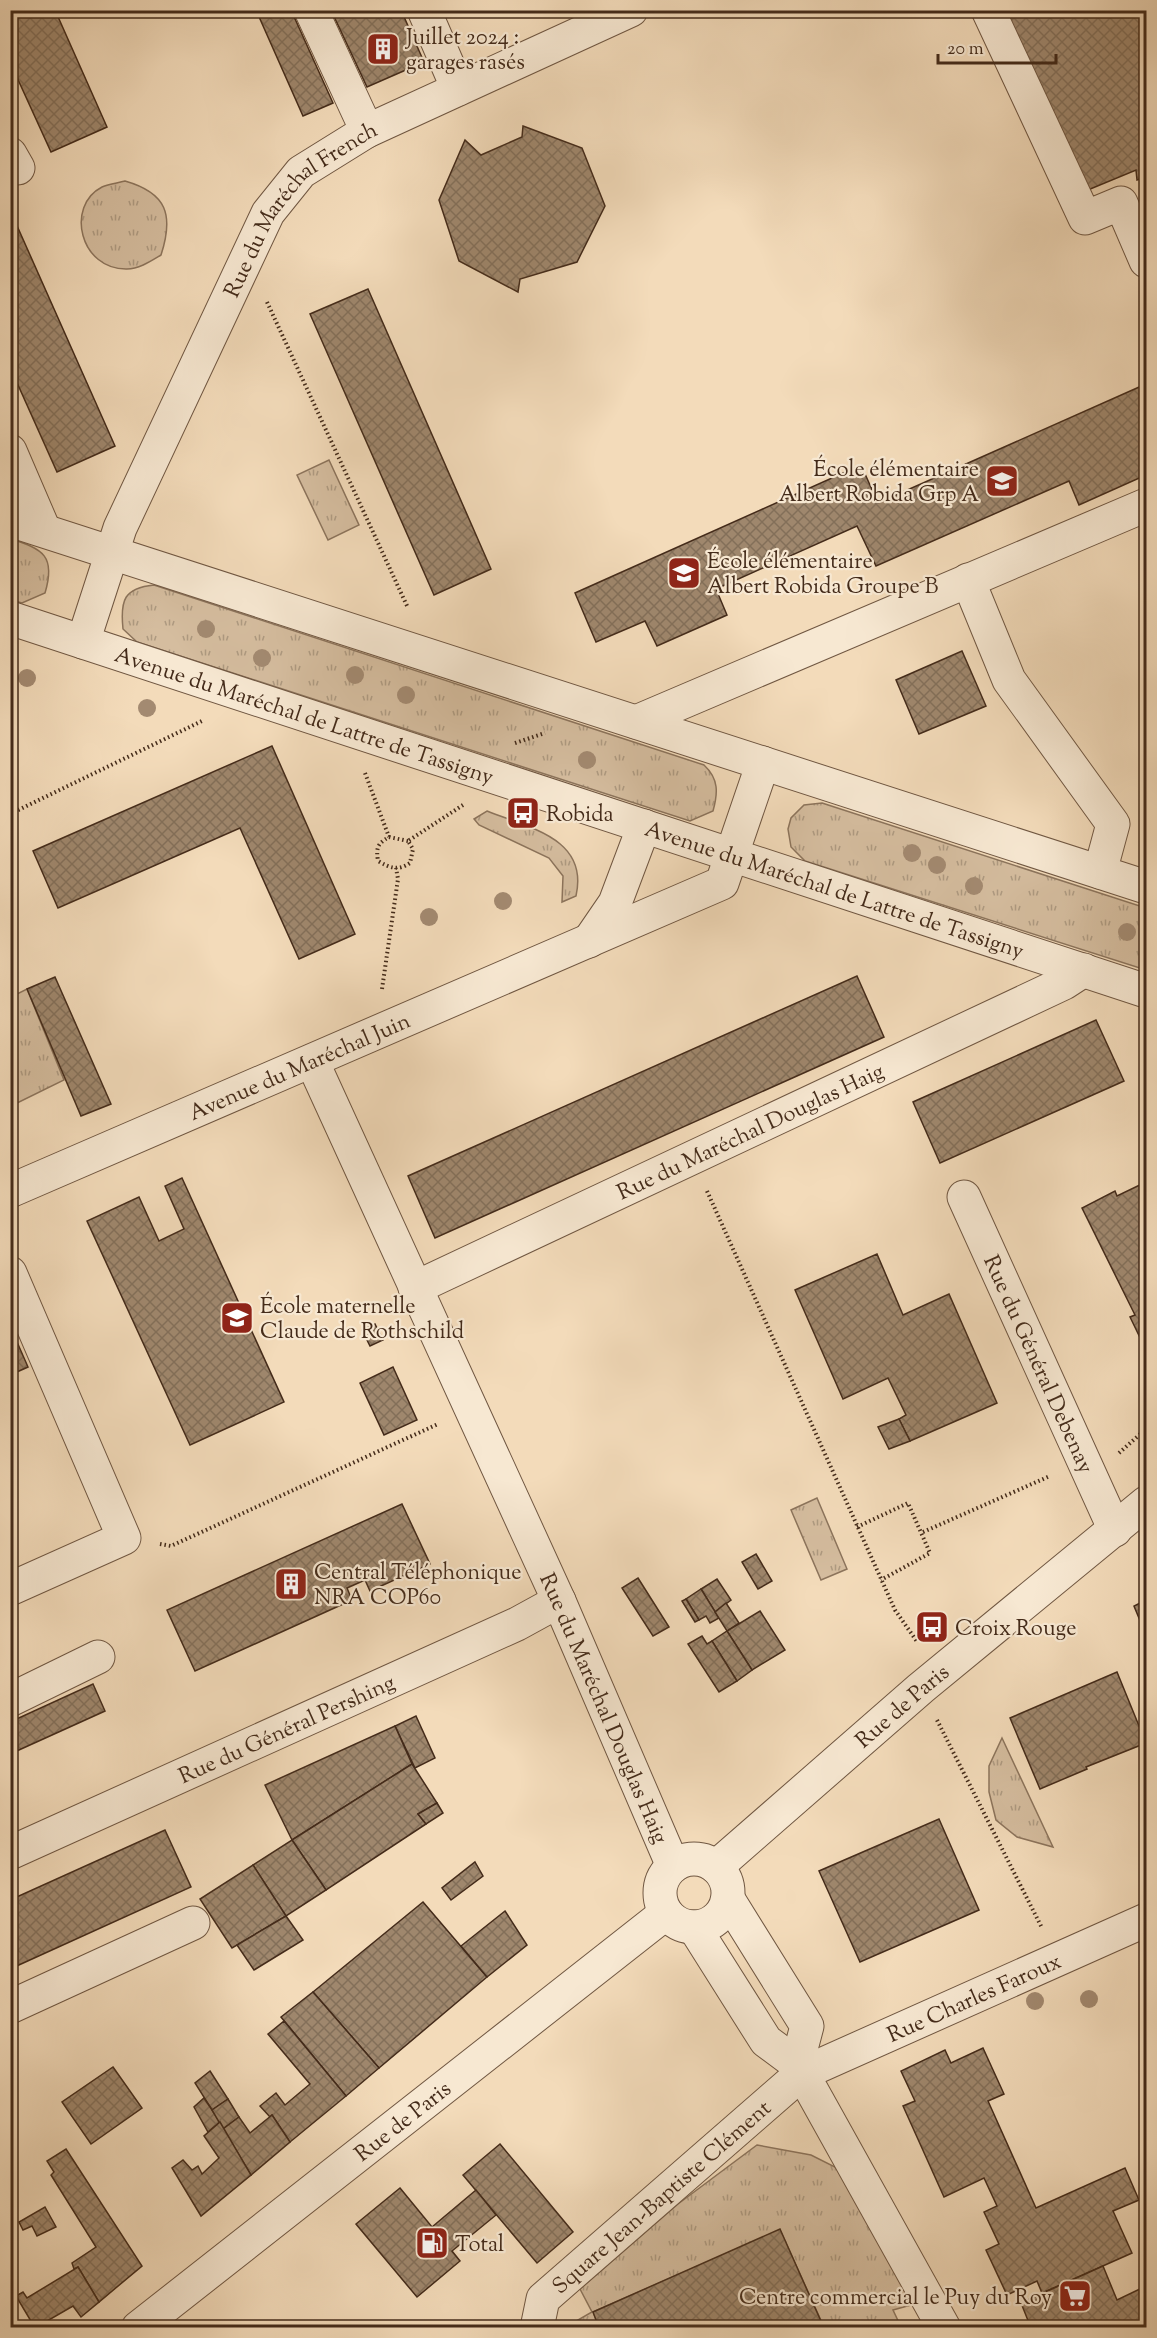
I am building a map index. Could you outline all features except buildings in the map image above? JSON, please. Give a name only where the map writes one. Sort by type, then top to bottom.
[{"type":"street","points":[[311,10],[367,131]]},
{"type":"street","points":[[424,10],[458,89]]},
{"type":"street","name":"Rue du Maréchal French","points":[[83,642],[120,528],[268,213],[302,172],[367,131],[631,10]]},
{"type":"street","points":[[988,10],[1085,218],[1121,203],[1146,261]]},
{"type":"street","points":[[10,451],[44,530]]},
{"type":"street","points":[[636,722],[1146,505]]},
{"type":"street","points":[[10,520],[1146,887]]},
{"type":"street","points":[[968,580],[1010,680],[1113,824],[1100,872]]},
{"type":"street","name":"Avenue du Maréchal de Lattre de Tassigny","points":[[10,618],[1146,991]]},
{"type":"street","points":[[589,940],[722,883],[763,763]]},
{"type":"street","points":[[589,940],[615,903],[644,826]]},
{"type":"street","name":"Avenue du Maréchal Juin","points":[[10,1191],[589,940]]},
{"type":"street","name":"Rue du Maréchal Douglas Haig","points":[[416,1288],[1064,983],[1084,970]]},
{"type":"street","name":"Rue du Maréchal Douglas Haig","points":[[312,1061],[560,1601],[673,1866]]},
{"type":"street","name":"Rue du Général Debenay","points":[[964,1197],[1115,1530]]},
{"type":"street","points":[[10,1274],[124,1538],[10,1589]]},
{"type":"street","name":"Rue de Paris","points":[[717,1867],[930,1680],[1146,1503]]},
{"type":"street","name":"Rue du Général Pershing","points":[[10,1853],[517,1624],[560,1601]]},
{"type":"street","points":[[10,1700],[98,1657]]},
{"type":"street","points":[[799,2069],[807,2026],[728,1899],[726,1881],[717,1867],[703,1860],[687,1859],[673,1866],[662,1880],[660,1896],[680,1920],[766,2041],[799,2069],[934,2305],[944,2328]]},
{"type":"street","points":[[680,1920],[710,1923],[721,1913],[728,1899]]},
{"type":"street","name":"Rue de Paris","points":[[138,2328],[680,1920]]},
{"type":"street","name":"Rue Charles Faroux","points":[[799,2069],[1058,1960],[1146,1920]]},
{"type":"street","points":[[10,2007],[193,1923]]},
{"type":"street","name":"Square Jean-Baptiste Clément","points":[[537,2328],[543,2299],[799,2069]]},
{"type":"path","points":[[247,257],[430,655]]},
{"type":"path","points":[[10,814],[251,697]]},
{"type":"path","points":[[364,733],[358,754],[389,837]]},
{"type":"path","points":[[408,841],[413,849],[413,857],[403,868],[396,868],[378,861],[376,849],[389,837],[408,841],[465,804]]},
{"type":"path","points":[[388,1028],[380,1005],[398,879],[396,868]]},
{"type":"path","points":[[692,1158],[895,1611],[930,1680],[1058,1960]]},
{"type":"path","points":[[124,1538],[171,1546],[471,1409]]},
{"type":"path","points":[[922,1532],[1084,1461]]},
{"type":"path","points":[[857,1527],[908,1503],[922,1532],[930,1553],[882,1580]]},
{"type":"green space","points":[[125,181],[150,192],[158,199],[164,208],[167,228],[161,255],[131,269],[111,267],[98,259],[89,249],[83,236],[81,222],[84,208],[91,196],[102,187]]},
{"type":"green space","points":[[329,460],[359,525],[328,540],[297,475]]},
{"type":"green space","points":[[11,539],[31,546],[39,551],[48,562],[45,593],[22,603],[11,600]]},
{"type":"green space","points":[[154,585],[704,765],[709,770],[716,786],[713,811],[690,821],[137,642],[123,629],[124,603],[126,597],[136,589]]},
{"type":"green space","points":[[822,803],[1146,908],[1146,970],[805,861],[791,847],[788,829],[791,818],[804,805]]},
{"type":"green space","points":[[487,811],[537,830],[565,848],[578,876],[576,896],[562,902],[563,876],[549,858],[479,825],[474,819]]},
{"type":"green space","points":[[27,989],[64,1080],[11,1106],[11,997]]},
{"type":"green space","points":[[817,1498],[847,1569],[821,1580],[791,1510]]},
{"type":"green space","points":[[1002,1738],[1053,1847],[1017,1837],[996,1820],[989,1792],[989,1766]]},
{"type":"green space","points":[[757,2145],[811,2155],[837,2168],[918,2303],[893,2310],[901,2327],[824,2327],[780,2230],[593,2312],[599,2327],[573,2327],[571,2324],[592,2312],[580,2289],[678,2204]]},
{"type":"place","name":"Juillet 2024 : garages rasés","points":[[383,49]]},
{"type":"place","name":"École élémentaire Albert Robida Grp A","points":[[1002,481]]},
{"type":"place","name":"École élémentaire Albert Robida Groupe B","points":[[684,573]]},
{"type":"place","name":"Robida","points":[[523,813]]},
{"type":"place","name":"École maternelle Claude de Rothschild","points":[[237,1318]]},
{"type":"place","name":"Central Téléphonique NRA COP60","points":[[291,1584]]},
{"type":"place","name":"Croix Rouge","points":[[932,1627]]},
{"type":"place","name":"Total","points":[[432,2243]]},
{"type":"place","name":"Centre commercial le Puy du Roy","points":[[1075,2296]]}]
